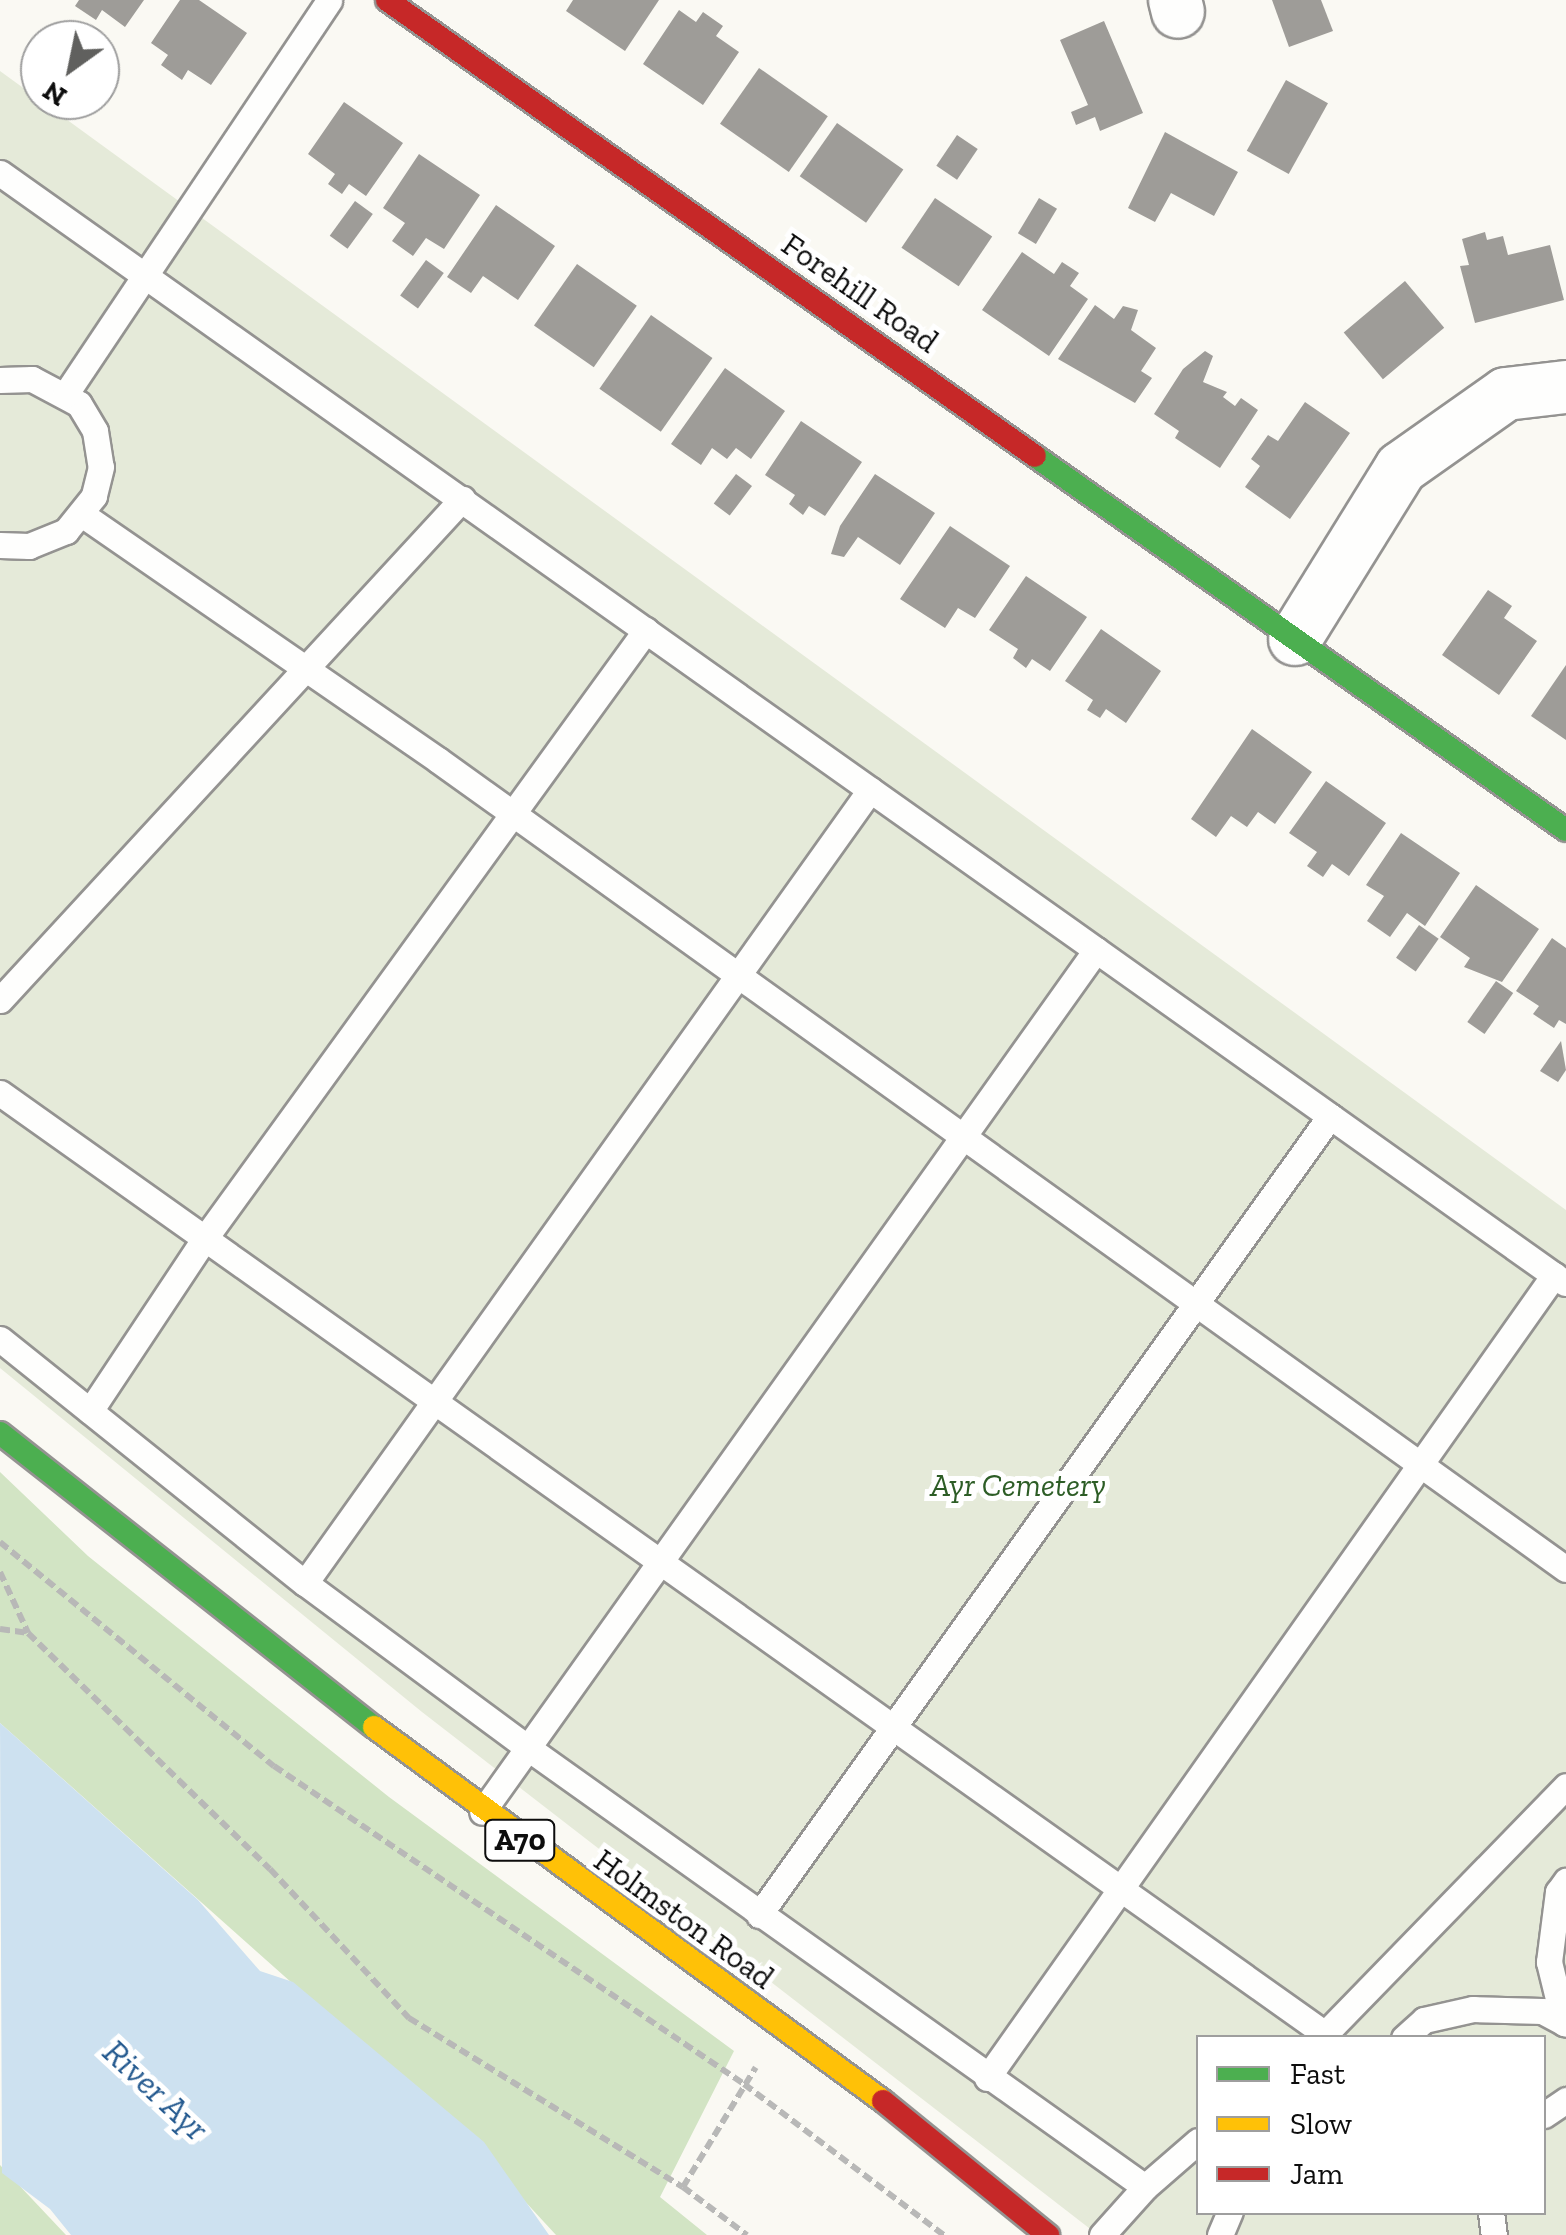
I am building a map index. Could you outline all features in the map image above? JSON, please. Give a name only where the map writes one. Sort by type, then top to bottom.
[{"type":"street","name":"Forehill Road","points":[[387,0],[1566,830]]},
{"type":"street","points":[[1295,639],[1400,468],[1506,394],[1566,387]]},
{"type":"street","name":"Holmston Road","points":[[0,1433],[482,1812],[916,2125],[1048,2235]]},
{"type":"lane","points":[[65,395],[329,0]]},
{"type":"lane","points":[[0,174],[1560,1280],[1420,1463],[1117,1886],[987,2078]]},
{"type":"lane","points":[[0,380],[32,379],[79,404],[100,448],[94,496],[83,515],[44,542],[0,544]]},
{"type":"lane","points":[[0,1000],[303,666],[462,500]]},
{"type":"lane","points":[[83,515],[303,666],[963,1138],[1198,1300],[1566,1569]]},
{"type":"lane","points":[[90,1411],[205,1238],[515,816],[646,630]]},
{"type":"lane","points":[[305,1583],[742,978],[870,790]]},
{"type":"lane","points":[[482,1812],[1096,950]]},
{"type":"lane","points":[[0,1093],[1322,2035]]},
{"type":"lane","points":[[759,1915],[1330,1116]]},
{"type":"lane","points":[[0,1339],[305,1583],[759,1915],[1144,2187]]},
{"type":"lane","points":[[1324,2035],[1566,1786]]},
{"type":"lane","points":[[1565,2024],[1549,1962],[1558,1892],[1566,1881]]},
{"type":"lane","points":[[1407,2035],[1424,2020],[1473,2009],[1542,2011],[1565,2024]]},
{"type":"lane","points":[[1102,2235],[1144,2187],[1196,2143]]},
{"type":"path","points":[[0,1542],[274,1766],[744,2084],[944,2235]]},
{"type":"path","points":[[0,1572],[28,1633],[270,1869],[409,2018],[683,2186],[746,2235]]},
{"type":"path","points":[[0,1629],[28,1633]]},
{"type":"path","points":[[683,2186],[782,2029]]},
{"type":"green space","name":"Ayr Cemetery","points":[[0,71],[20,86],[20,120],[67,120],[1566,1210],[1566,2235],[1098,2235],[422,1712],[0,1368]]},
{"type":"green space","points":[[0,1472],[88,1556],[389,1797],[734,2051],[660,2197],[707,2235],[556,2235],[426,2094],[310,1999],[0,1723]]},
{"type":"green space","points":[[0,2165],[66,2235],[0,2235]]},
{"type":"water","name":"River Ayr","points":[[0,1723],[198,1900],[260,1971],[293,1982],[484,2142],[549,2235],[71,2235],[50,2209],[2,2173]]},
{"type":"building","points":[[79,0],[144,0],[125,27],[102,10],[96,20],[75,6]]},
{"type":"building","points":[[180,0],[199,0],[247,33],[211,85],[188,70],[182,80],[161,65],[168,55],[151,43]]},
{"type":"building","points":[[573,0],[659,0],[625,51],[566,11]]},
{"type":"building","points":[[1272,0],[1321,0],[1333,31],[1289,47]]},
{"type":"building","points":[[679,10],[696,22],[703,12],[723,26],[716,36],[739,52],[703,105],[643,64]]},
{"type":"building","points":[[1104,21],[1143,113],[1100,131],[1095,117],[1076,125],[1071,112],[1088,105],[1060,40]]},
{"type":"building","points":[[759,68],[828,116],[789,172],[720,124]]},
{"type":"building","points":[[1286,80],[1328,103],[1289,174],[1247,151]]},
{"type":"building","points":[[344,102],[403,143],[366,196],[349,184],[342,194],[328,184],[335,174],[308,154]]},
{"type":"building","points":[[837,123],[903,169],[866,223],[800,176]]},
{"type":"building","points":[[1165,132],[1238,172],[1214,216],[1171,193],[1155,222],[1128,208]]},
{"type":"building","points":[[957,135],[978,149],[957,180],[936,166]]},
{"type":"building","points":[[419,154],[480,195],[444,249],[426,238],[413,256],[392,241],[405,223],[383,208]]},
{"type":"building","points":[[935,198],[992,237],[959,286],[901,248]]},
{"type":"building","points":[[1039,198],[1057,209],[1036,244],[1018,233]]},
{"type":"building","points":[[355,201],[373,214],[348,249],[330,236]]},
{"type":"building","points":[[496,205],[555,246],[518,300],[483,276],[471,293],[447,277]]},
{"type":"building","points":[[1485,232],[1487,240],[1503,236],[1508,255],[1550,245],[1564,300],[1475,323],[1460,266],[1469,265],[1462,239]]},
{"type":"building","points":[[1022,252],[1054,274],[1062,262],[1079,273],[1070,286],[1088,299],[1049,356],[982,310]]},
{"type":"building","points":[[426,260],[444,273],[418,309],[400,296]]},
{"type":"building","points":[[577,264],[637,306],[594,367],[534,325]]},
{"type":"building","points":[[1405,281],[1444,328],[1383,379],[1344,332]]},
{"type":"building","points":[[1095,305],[1114,319],[1123,306],[1138,310],[1131,330],[1156,348],[1141,371],[1152,378],[1135,403],[1058,359]]},
{"type":"building","points":[[651,315],[712,358],[661,432],[599,389]]},
{"type":"building","points":[[1205,351],[1213,356],[1203,382],[1227,392],[1223,397],[1235,406],[1241,398],[1258,410],[1220,468],[1175,438],[1179,431],[1154,414],[1183,369]]},
{"type":"building","points":[[725,368],[785,411],[751,459],[736,448],[727,459],[712,448],[701,465],[671,444]]},
{"type":"building","points":[[1305,402],[1350,433],[1290,519],[1245,487],[1260,466],[1251,459],[1268,435],[1278,441]]},
{"type":"building","points":[[801,421],[862,462],[825,516],[809,506],[803,515],[789,504],[795,495],[765,475]]},
{"type":"building","points":[[736,474],[752,486],[730,516],[714,504]]},
{"type":"building","points":[[875,474],[935,513],[900,565],[858,537],[844,557],[831,554],[840,526]]},
{"type":"building","points":[[950,526],[1010,566],[975,618],[958,608],[945,628],[900,599]]},
{"type":"building","points":[[1026,576],[1087,617],[1050,671],[1032,659],[1026,668],[1013,658],[1018,649],[989,630]]},
{"type":"building","points":[[1488,590],[1512,606],[1504,618],[1537,641],[1499,695],[1442,655]]},
{"type":"building","points":[[1101,629],[1161,671],[1126,723],[1106,709],[1100,718],[1087,710],[1093,700],[1065,681]]},
{"type":"building","points":[[1566,665],[1566,740],[1531,716]]},
{"type":"building","points":[[1252,729],[1312,772],[1275,824],[1258,812],[1247,827],[1231,816],[1216,837],[1191,819]]},
{"type":"building","points":[[1326,781],[1386,823],[1349,876],[1332,864],[1323,877],[1307,866],[1317,852],[1289,833]]},
{"type":"building","points":[[1401,833],[1460,873],[1425,926],[1407,913],[1390,937],[1367,921],[1384,896],[1366,885]]},
{"type":"building","points":[[1476,885],[1539,929],[1502,982],[1464,967],[1470,958],[1440,937]]},
{"type":"building","points":[[1419,925],[1439,939],[1416,972],[1396,958]]},
{"type":"building","points":[[1552,938],[1566,948],[1566,1024],[1559,1020],[1554,1028],[1533,1014],[1539,1006],[1516,991]]},
{"type":"building","points":[[1496,981],[1513,993],[1485,1034],[1467,1022]]},
{"type":"building","points":[[1561,1041],[1566,1070],[1558,1082],[1540,1071]]},
{"type":"traffic: fast","points":[[1035,456],[1566,830]]},
{"type":"traffic: fast","points":[[0,1433],[374,1727]]},
{"type":"traffic: slow","points":[[374,1727],[883,2101]]},
{"type":"traffic: jam","points":[[387,0],[1035,456]]},
{"type":"traffic: jam","points":[[883,2101],[1048,2235]]}]
